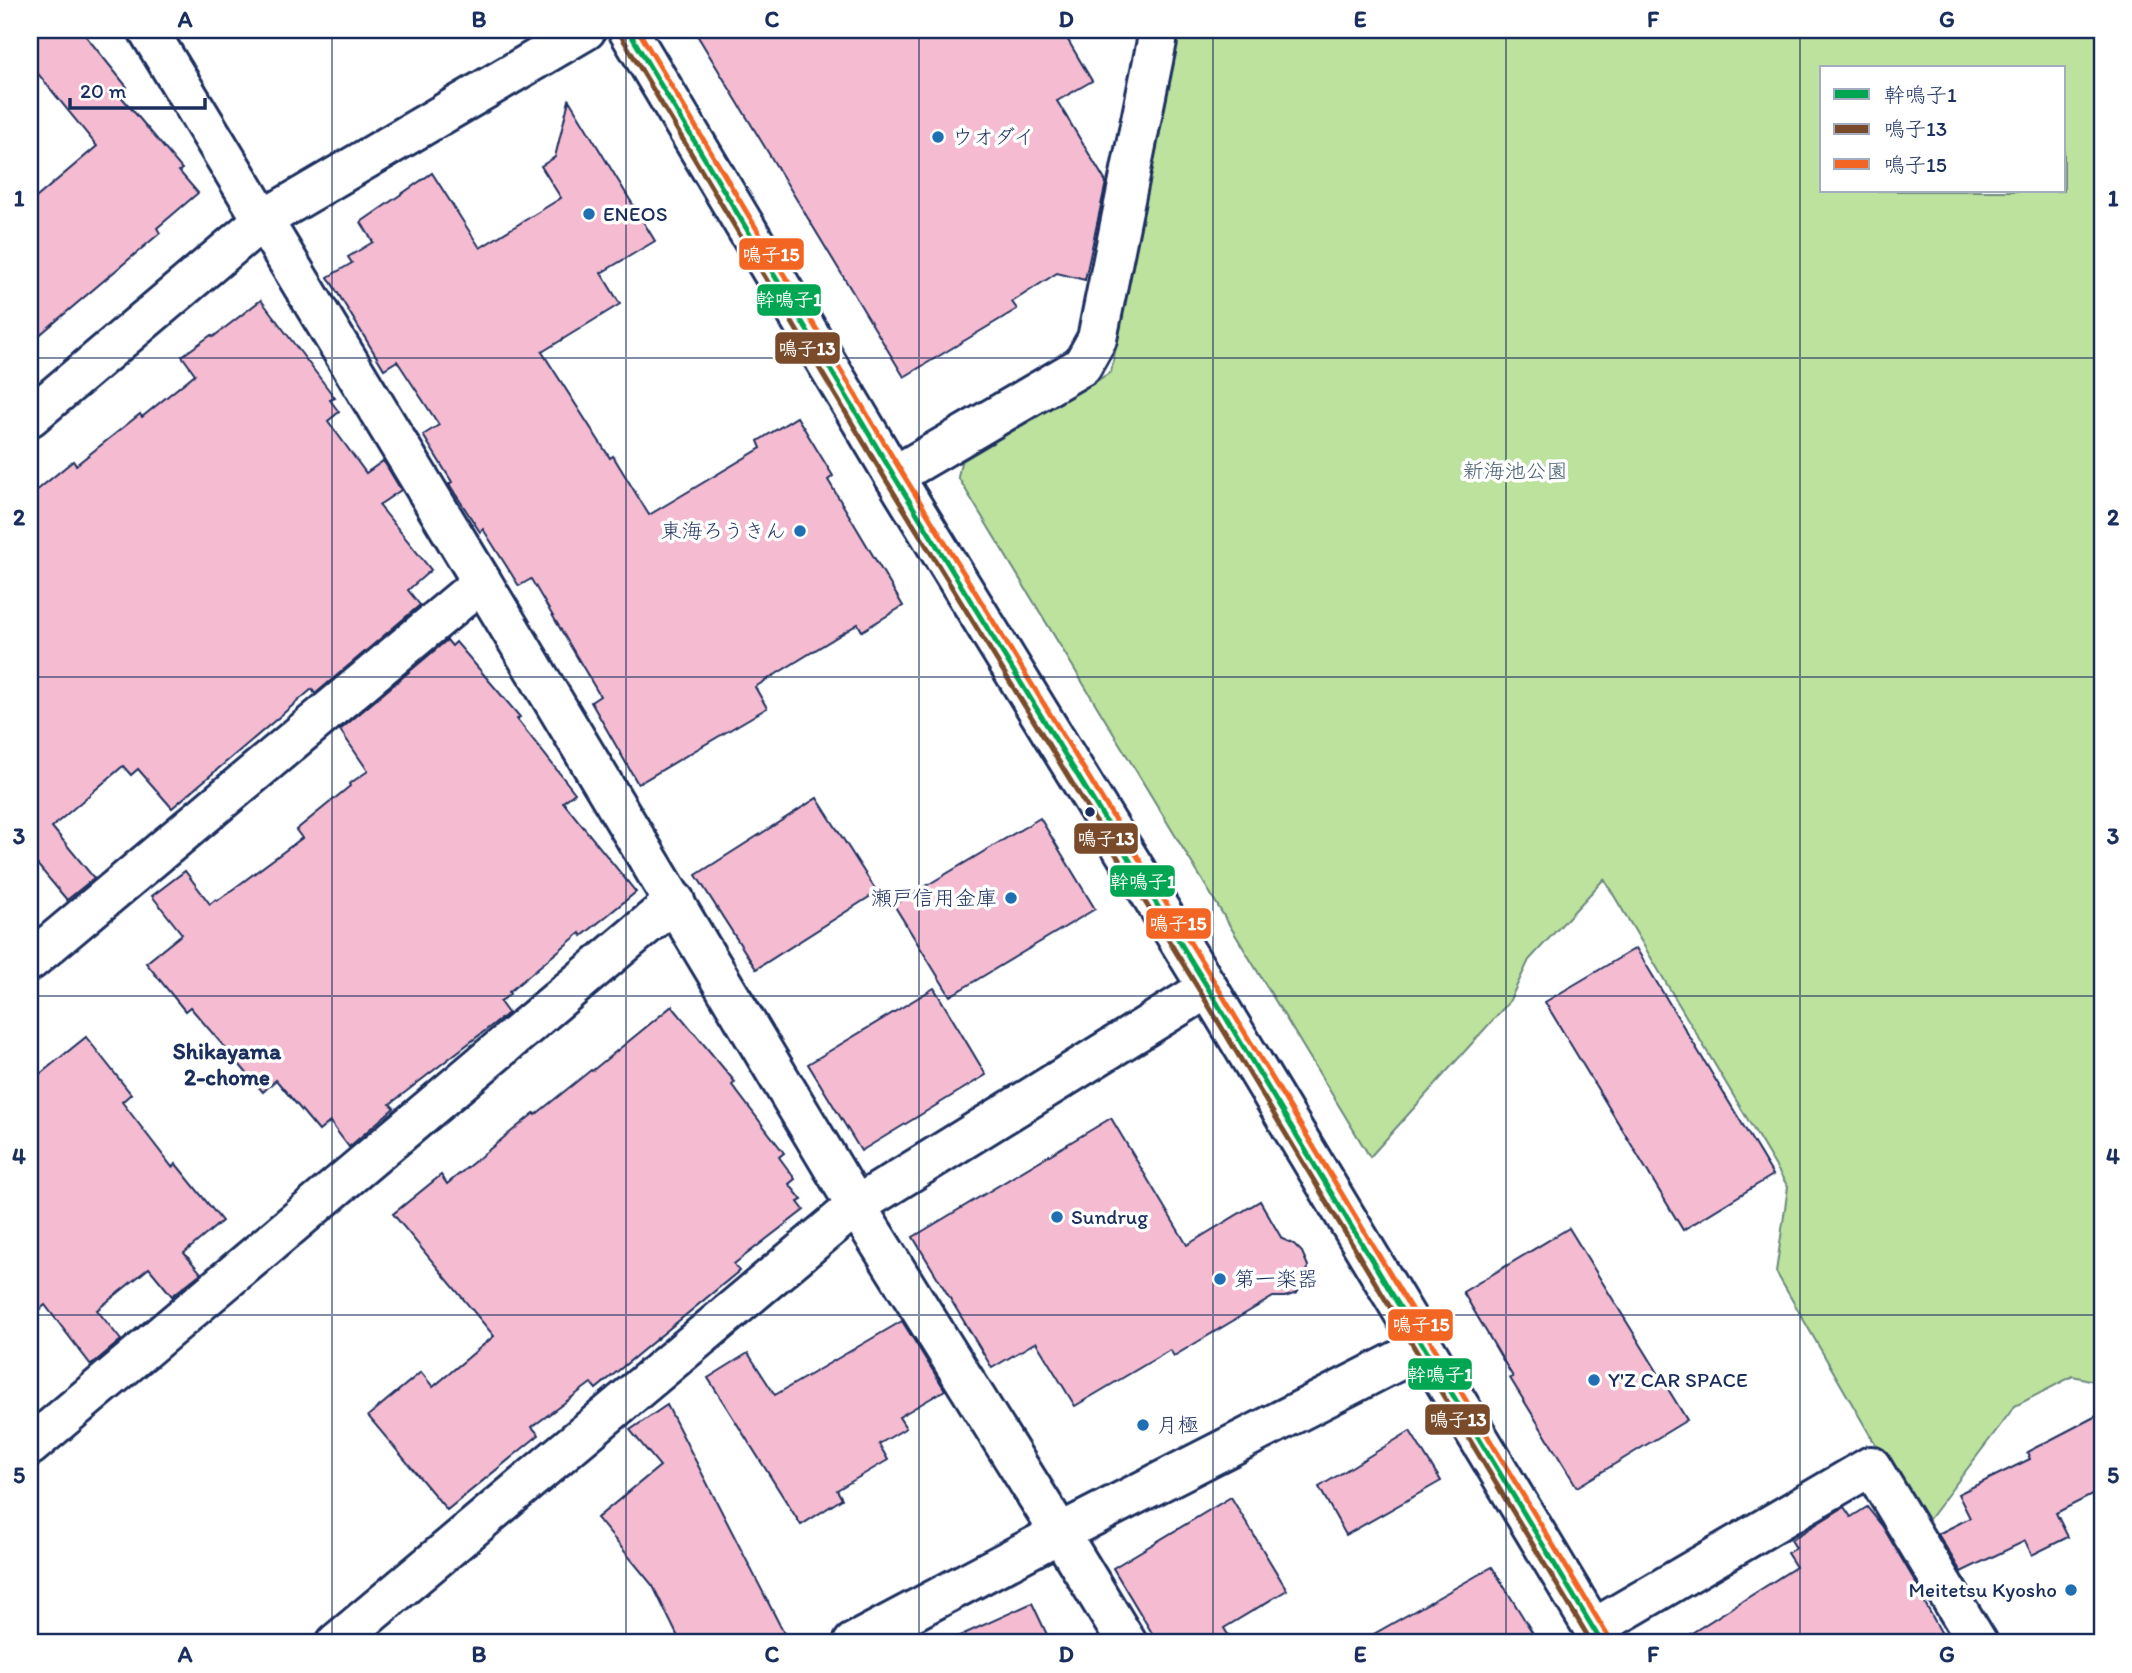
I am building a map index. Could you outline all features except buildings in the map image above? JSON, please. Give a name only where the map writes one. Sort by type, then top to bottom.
[{"type":"street","points":[[148,30],[856,1206],[1127,1643]]},
{"type":"street","points":[[30,417],[264,219],[586,30]]},
{"type":"street","points":[[628,30],[894,477],[1208,988],[1598,1636],[1871,1466],[1978,1643]]},
{"type":"street","points":[[894,477],[1082,366],[1097,340],[1157,30]]},
{"type":"street","points":[[30,961],[482,582]]},
{"type":"street","points":[[30,1446],[674,901]]},
{"type":"street","points":[[336,1643],[856,1206],[1208,988]]},
{"type":"street","points":[[853,1643],[1423,1348]]},
{"type":"green space","name":"新海池公園","points":[[1179,30],[2102,30],[2102,1383],[2073,1376],[2015,1406],[1923,1527],[1776,1272],[1788,1187],[1604,879],[1529,960],[1509,1002],[1370,1157],[958,477],[961,462],[1111,372]]},
{"type":"transit line","name":"幹鳴子1","points":[[628,30],[894,476],[1208,988],[1602,1643]]},
{"type":"transit line","name":"鳴子15","points":[[638,30],[901,471],[1215,983],[1609,1638]]},
{"type":"transit line","name":"鳴子13","points":[[620,34],[886,480],[1201,993],[1592,1643]]},
{"type":"place","name":"ウオダイ","points":[[938,137]]},
{"type":"place","name":"ENEOS","points":[[589,214]]},
{"type":"place","name":"東海ろうきん","points":[[800,531]]},
{"type":"place","name":"瀬戸信用金庫","points":[[1011,898]]},
{"type":"place","name":"Sundrug","points":[[1057,1217]]},
{"type":"place","name":"第一楽器","points":[[1220,1279]]},
{"type":"place","name":"Y'Z CAR SPACE","points":[[1594,1380]]},
{"type":"place","name":"月極","points":[[1143,1425]]},
{"type":"place","name":"Meitetsu Kyosho","points":[[2071,1590]]},
{"type":"district","name":"Shikayama 2-chome","points":[[227,1064]]}]
